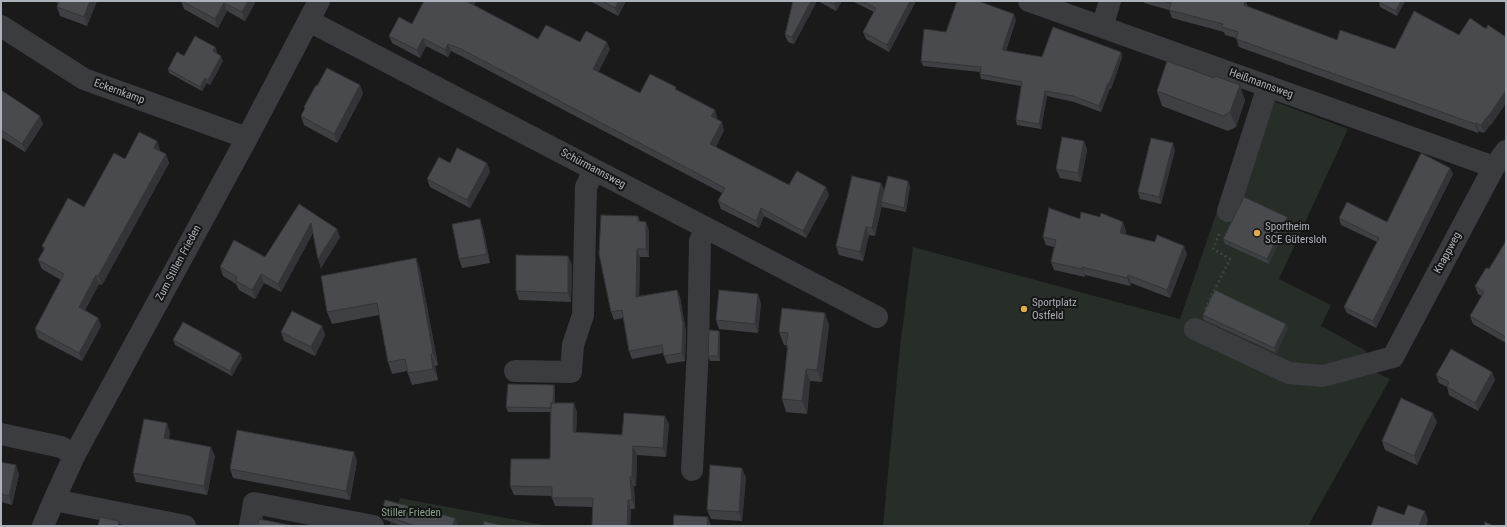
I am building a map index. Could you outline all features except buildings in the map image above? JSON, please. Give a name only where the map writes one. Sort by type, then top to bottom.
[{"type":"street","name":"Zum Stillen Frieden","points":[[43,526],[75,454],[247,138],[319,1]]},
{"type":"street","name":"Heißmannsweg","points":[[1029,1],[1268,86],[1500,159]]},
{"type":"street","points":[[1102,27],[1110,1]]},
{"type":"street","name":"Schürmannsweg","points":[[309,21],[877,317]]},
{"type":"street","name":"Eckernkamp","points":[[1,26],[84,79],[247,138]]},
{"type":"street","points":[[1228,211],[1268,86]]},
{"type":"street","name":"Knappweg","points":[[1195,329],[1289,373],[1323,376],[1393,357],[1500,159]]},
{"type":"street","points":[[515,370],[571,372],[573,345],[583,314],[586,187],[594,170]]},
{"type":"street","points":[[692,470],[698,348],[700,241],[706,228]]},
{"type":"street","points":[[1,434],[61,447],[75,454]]},
{"type":"street","points":[[54,500],[185,526]]},
{"type":"street","points":[[250,526],[254,503],[374,526]]},
{"type":"path","points":[[1195,329],[1230,259],[1213,249]]},
{"type":"green space","name":"Sportplatz Ostfeld","points":[[1257,95],[1348,129],[1279,279],[1331,305],[1321,326],[1366,351],[1369,369],[1390,379],[1308,526],[883,526],[900,347],[913,247],[1180,319]]},
{"type":"green space","name":"Stiller Frieden","points":[[400,498],[549,526],[389,526]]},
{"type":"place","name":"Sportheim SCE Gütersloh","points":[[1257,233]]},
{"type":"place","name":"Sportplatz Ostfeld","points":[[1024,309]]}]
